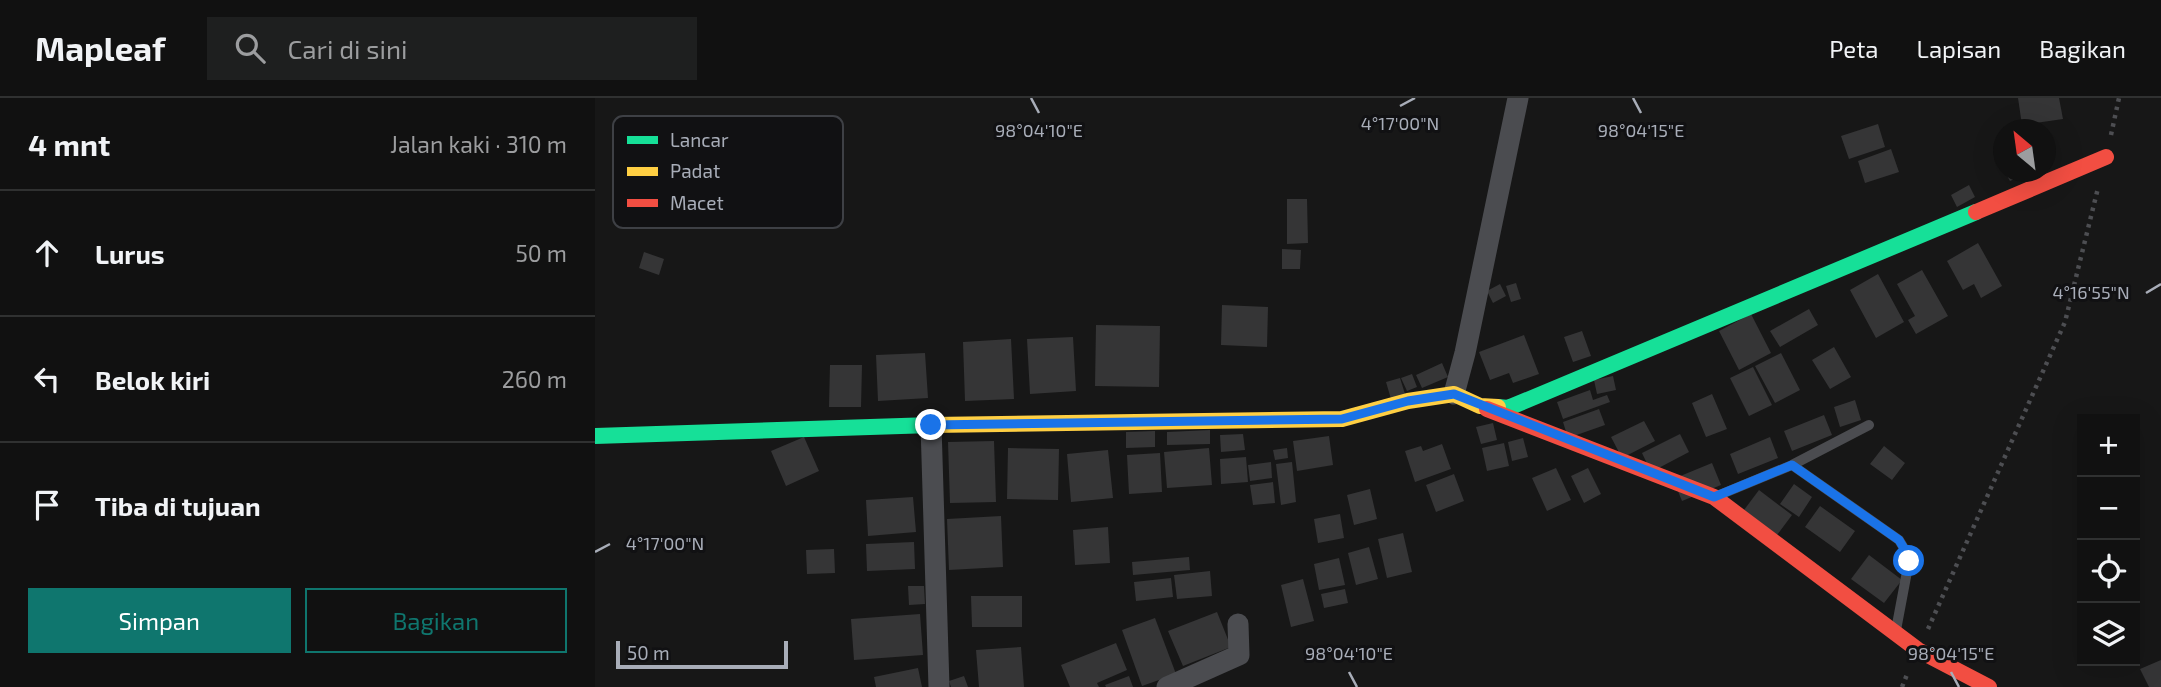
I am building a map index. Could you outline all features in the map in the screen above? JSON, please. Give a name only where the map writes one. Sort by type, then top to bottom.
[{"type":"street","points":[[1454,394],[1518,98]]},
{"type":"street","points":[[1480,406],[1508,408],[2106,157]]},
{"type":"street","points":[[595,436],[931,425],[1342,419],[1408,401],[1454,394],[1714,497],[1918,650],[1989,687]]},
{"type":"street","points":[[931,425],[939,687]]},
{"type":"street","points":[[1167,687],[1239,655],[1238,624]]},
{"type":"lane","points":[[1714,497],[1792,465],[1869,425]]},
{"type":"lane","points":[[1792,465],[1899,540],[1905,549],[1909,561],[1895,634]]},
{"type":"path","points":[[1902,687],[2066,322],[2119,98]]},
{"type":"building","points":[[2018,98],[2059,98],[2063,119],[2021,119]]},
{"type":"building","points":[[1878,124],[1885,147],[1849,159],[1841,136]]},
{"type":"building","points":[[1891,149],[1899,172],[1865,183],[1858,161]]},
{"type":"building","points":[[1969,185],[1975,197],[1957,207],[1951,195]]},
{"type":"building","points":[[1287,199],[1307,199],[1308,243],[1287,244]]},
{"type":"building","points":[[1978,243],[2002,286],[1981,298],[1974,284],[1963,290],[1947,261]]},
{"type":"building","points":[[1282,249],[1301,250],[1300,269],[1282,269]]},
{"type":"building","points":[[644,252],[664,259],[659,275],[639,268]]},
{"type":"building","points":[[1922,270],[1948,316],[1916,334],[1908,320],[1915,316],[1897,284]]},
{"type":"building","points":[[1878,274],[1904,322],[1876,338],[1850,290]]},
{"type":"building","points":[[1516,283],[1521,299],[1511,302],[1506,286]]},
{"type":"building","points":[[1500,284],[1506,296],[1493,303],[1487,291]]},
{"type":"building","points":[[1222,305],[1268,307],[1267,347],[1221,345]]},
{"type":"building","points":[[1809,309],[1818,325],[1780,347],[1770,331]]},
{"type":"building","points":[[1751,314],[1771,353],[1739,370],[1719,331]]},
{"type":"building","points":[[1096,325],[1160,326],[1159,387],[1095,386]]},
{"type":"building","points":[[1582,331],[1591,356],[1573,362],[1564,337]]},
{"type":"building","points":[[1524,335],[1539,374],[1513,383],[1509,373],[1490,380],[1479,352]]},
{"type":"building","points":[[1073,337],[1076,391],[1030,394],[1027,339]]},
{"type":"building","points":[[1011,339],[1014,399],[965,401],[963,342]]},
{"type":"building","points":[[1834,347],[1851,377],[1830,389],[1812,360]]},
{"type":"building","points":[[925,353],[928,398],[878,401],[876,355]]},
{"type":"building","points":[[1781,353],[1800,390],[1775,403],[1755,366]]},
{"type":"building","points":[[1442,363],[1448,377],[1422,388],[1416,375]]},
{"type":"building","points":[[830,365],[862,365],[861,407],[829,407]]},
{"type":"building","points":[[1753,367],[1772,405],[1749,416],[1730,378]]},
{"type":"building","points":[[1412,374],[1417,387],[1407,391],[1401,378]]},
{"type":"building","points":[[1613,376],[1616,390],[1597,394],[1594,380]]},
{"type":"building","points":[[1400,378],[1405,394],[1391,399],[1386,382]]},
{"type":"building","points":[[1590,390],[1593,400],[1607,395],[1610,402],[1563,419],[1557,402]]},
{"type":"building","points":[[1712,394],[1727,429],[1706,437],[1692,403]]},
{"type":"building","points":[[1855,400],[1861,420],[1840,427],[1834,407]]},
{"type":"building","points":[[1599,409],[1605,425],[1568,438],[1563,422]]},
{"type":"building","points":[[1824,415],[1832,435],[1792,451],[1784,431]]},
{"type":"building","points":[[1644,421],[1655,441],[1622,458],[1611,437]]},
{"type":"building","points":[[1493,423],[1497,440],[1481,444],[1476,427]]},
{"type":"building","points":[[1210,430],[1210,444],[1167,445],[1167,432]]},
{"type":"building","points":[[1155,431],[1155,447],[1126,448],[1126,432]]},
{"type":"building","points":[[1243,434],[1245,450],[1221,452],[1220,435]]},
{"type":"building","points":[[1680,434],[1689,452],[1651,472],[1642,453]]},
{"type":"building","points":[[1329,436],[1333,465],[1297,471],[1293,441]]},
{"type":"building","points":[[804,437],[819,471],[786,486],[771,451]]},
{"type":"building","points":[[1770,437],[1778,458],[1738,474],[1730,454]]},
{"type":"building","points":[[1523,438],[1528,457],[1512,461],[1508,442]]},
{"type":"building","points":[[994,441],[996,502],[950,503],[948,442]]},
{"type":"building","points":[[1504,443],[1509,466],[1487,471],[1482,448]]},
{"type":"building","points":[[1442,444],[1451,469],[1415,482],[1405,451],[1421,446],[1423,451]]},
{"type":"building","points":[[1884,446],[1905,463],[1892,480],[1870,464]]},
{"type":"building","points":[[1008,448],[1059,449],[1058,500],[1007,499]]},
{"type":"building","points":[[1209,448],[1212,485],[1167,488],[1164,452]]},
{"type":"building","points":[[1287,448],[1288,458],[1275,460],[1273,450]]},
{"type":"building","points":[[1108,450],[1113,498],[1071,502],[1067,454]]},
{"type":"building","points":[[1160,453],[1162,492],[1129,494],[1127,455]]},
{"type":"building","points":[[1246,457],[1248,482],[1221,484],[1220,459]]},
{"type":"building","points":[[1271,462],[1272,478],[1250,481],[1248,465]]},
{"type":"building","points":[[1292,462],[1296,502],[1281,505],[1276,464]]},
{"type":"building","points":[[1712,463],[1721,485],[1682,501],[1673,479]]},
{"type":"building","points":[[1556,468],[1571,500],[1547,511],[1532,478]]},
{"type":"building","points":[[1588,468],[1601,494],[1584,503],[1571,476]]},
{"type":"building","points":[[1454,474],[1464,501],[1436,512],[1426,485]]},
{"type":"building","points":[[1273,482],[1275,503],[1253,505],[1250,485]]},
{"type":"building","points":[[1794,484],[1812,497],[1799,517],[1780,504]]},
{"type":"building","points":[[1370,489],[1377,519],[1354,525],[1347,495]]},
{"type":"building","points":[[1759,490],[1792,515],[1777,535],[1744,510]]},
{"type":"building","points":[[913,497],[916,532],[868,536],[866,500]]},
{"type":"building","points":[[1820,506],[1855,531],[1840,552],[1805,527]]},
{"type":"building","points":[[1340,514],[1344,538],[1318,543],[1314,519]]},
{"type":"building","points":[[1001,516],[1003,567],[949,570],[947,519]]},
{"type":"building","points":[[1108,527],[1110,563],[1075,565],[1073,530]]},
{"type":"building","points":[[1403,533],[1412,572],[1387,578],[1378,539]]},
{"type":"building","points":[[914,542],[915,569],[867,571],[866,544]]},
{"type":"building","points":[[1369,547],[1378,579],[1356,585],[1348,553]]},
{"type":"building","points":[[834,549],[835,573],[807,574],[806,550]]},
{"type":"building","points":[[1869,555],[1902,580],[1884,603],[1851,579]]},
{"type":"building","points":[[1189,557],[1190,570],[1133,575],[1132,562]]},
{"type":"building","points":[[1339,558],[1345,585],[1319,590],[1314,564]]},
{"type":"building","points":[[1210,571],[1212,596],[1177,599],[1174,575]]},
{"type":"building","points":[[1171,578],[1173,597],[1136,601],[1134,582]]},
{"type":"building","points":[[1303,579],[1314,621],[1291,627],[1281,585]]},
{"type":"building","points":[[908,586],[924,586],[925,604],[909,605]]},
{"type":"building","points":[[1345,589],[1348,603],[1324,608],[1321,594]]},
{"type":"building","points":[[971,596],[1022,596],[1022,627],[972,627]]},
{"type":"building","points":[[1217,612],[1231,647],[1183,666],[1168,631]]},
{"type":"building","points":[[920,614],[923,655],[854,660],[851,619]]},
{"type":"building","points":[[1155,618],[1176,674],[1142,686],[1122,630]]},
{"type":"building","points":[[1116,643],[1127,670],[1097,683],[1099,687],[1070,687],[1061,665]]},
{"type":"building","points":[[1021,647],[1024,687],[979,687],[976,650]]},
{"type":"building","points":[[2161,660],[2161,687],[2149,687],[2140,669]]},
{"type":"building","points":[[918,668],[922,687],[876,687],[874,677]]},
{"type":"building","points":[[964,676],[968,687],[951,687],[949,681]]},
{"type":"building","points":[[1129,676],[1133,687],[1105,685]]},
{"type":"traffic: fast","points":[[1498,407],[1508,408],[1976,212]]},
{"type":"traffic: fast","points":[[595,436],[932,425]]},
{"type":"traffic: slow","points":[[932,425],[1342,419],[1408,401],[1454,394],[1480,406],[1498,407]]},
{"type":"traffic: jam","points":[[1976,212],[2106,157]]},
{"type":"traffic: jam","points":[[1487,409],[1714,497],[1918,650],[1989,687]]},
{"type":"route","points":[[931,425],[1342,419],[1408,401],[1454,394],[1714,497],[1792,465],[1899,540],[1909,561]]}]
